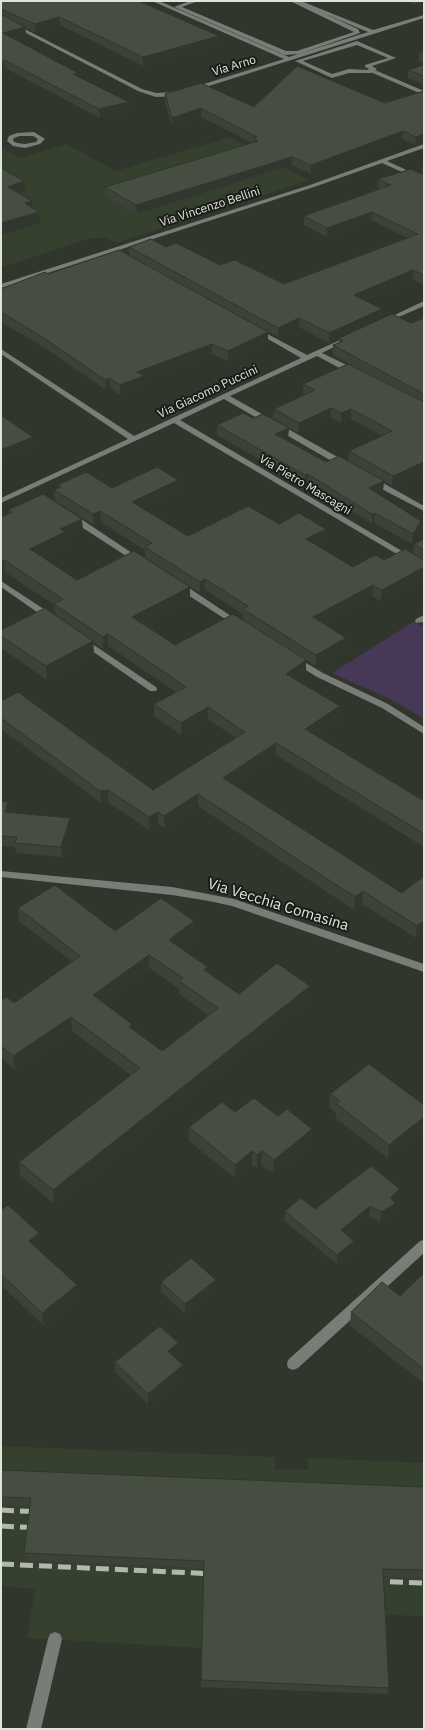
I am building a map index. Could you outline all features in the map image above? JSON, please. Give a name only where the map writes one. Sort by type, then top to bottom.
[{"type":"street","points":[[154,1],[289,59]]},
{"type":"street","points":[[196,1],[177,6],[285,53],[297,54],[357,33],[356,30],[292,1]]},
{"type":"street","points":[[296,1],[374,32]]},
{"type":"street","name":"Via Arno","points":[[188,91],[424,16]]},
{"type":"street","points":[[1,18],[140,90],[162,96],[180,93]]},
{"type":"street","points":[[412,20],[424,24]]},
{"type":"street","points":[[370,70],[374,69],[367,66],[393,58],[357,42],[298,61],[332,76],[349,71],[364,73],[370,70],[424,93]]},
{"type":"street","points":[[19,134],[34,134],[42,139],[30,146],[9,144],[10,139],[19,134]]},
{"type":"street","name":"Via Vincenzo Bellini","points":[[1,286],[312,186],[424,146]]},
{"type":"street","points":[[382,161],[424,180]]},
{"type":"street","points":[[111,250],[118,255]]},
{"type":"street","points":[[379,324],[424,303]]},
{"type":"street","points":[[250,328],[307,358]]},
{"type":"street","name":"Via Giacomo Puccini","points":[[1,501],[361,332]]},
{"type":"street","points":[[1,351],[133,439]]},
{"type":"street","points":[[317,353],[358,375]]},
{"type":"street","points":[[224,396],[357,472]]},
{"type":"street","name":"Via Pietro Mascagni","points":[[174,420],[424,568]]},
{"type":"street","points":[[365,476],[424,509]]},
{"type":"street","points":[[28,489],[36,494]]},
{"type":"street","points":[[61,510],[145,563]]},
{"type":"street","points":[[170,579],[245,627]]},
{"type":"street","points":[[1,583],[57,622]]},
{"type":"street","points":[[73,634],[153,689]]},
{"type":"street","points":[[287,654],[320,675],[384,706],[424,731]]},
{"type":"street","name":"Via Vecchia Comasina","points":[[1,874],[172,891],[209,897],[234,903],[424,968]]},
{"type":"street","points":[[293,1364],[424,1245]]},
{"type":"street","points":[[33,1729],[54,1639]]},
{"type":"shaded area","points":[[230,137],[309,180],[117,243],[107,238],[91,238],[1,268],[1,148],[21,158],[66,144],[116,171]]},
{"type":"shaded area","points":[[413,622],[424,627],[424,719],[390,699],[332,673]]},
{"type":"shaded area","points":[[1,1446],[275,1457],[275,1469],[308,1470],[308,1458],[424,1463],[424,1616],[384,1615],[388,1694],[201,1687],[203,1648],[27,1638],[35,1589],[1,1586]]},
{"type":"building","points":[[1,1],[139,1],[219,36],[143,57],[59,17],[35,24],[1,9]]},
{"type":"building","points":[[1,14],[25,27],[3,33],[78,73],[73,74],[129,102],[99,109],[4,60],[1,65]]},
{"type":"building","points":[[424,65],[424,76],[408,70]]},
{"type":"building","points":[[297,66],[385,103],[424,91],[424,134],[416,137],[403,131],[311,165],[292,157],[136,205],[105,187],[258,141],[253,138],[257,137],[201,108],[172,118],[165,94],[201,83],[254,107]]},
{"type":"building","points":[[1,168],[24,181],[8,187],[32,201],[25,203],[39,212],[1,223]]},
{"type":"building","points":[[411,169],[424,175],[424,275],[413,270],[354,295],[382,309],[329,333],[299,318],[278,328],[129,247],[151,239],[166,247],[176,243],[220,265],[235,260],[284,284],[418,234],[372,212],[327,228],[304,216],[391,185],[378,179]]},
{"type":"building","points":[[119,250],[268,332],[228,351],[212,344],[137,372],[144,376],[120,385],[109,378],[105,380],[47,340],[1,312],[1,289],[45,272],[48,274]]},
{"type":"building","points":[[392,314],[411,323],[424,318],[424,394],[333,345],[343,341],[339,338]]},
{"type":"building","points":[[348,364],[424,402],[424,462],[393,476],[349,451],[392,431],[351,409],[341,413],[331,408],[299,423],[274,409],[315,390],[303,384]]},
{"type":"building","points":[[243,413],[253,418],[263,414],[289,428],[275,434],[326,462],[339,456],[384,481],[369,488],[421,521],[413,534],[375,513],[372,514],[308,474],[305,475],[217,425]]},
{"type":"building","points":[[1,415],[33,437],[1,450]]},
{"type":"building","points":[[157,467],[178,480],[132,502],[188,536],[248,506],[279,524],[299,513],[326,529],[306,539],[353,567],[375,555],[384,560],[405,549],[424,560],[424,567],[382,590],[373,585],[313,617],[346,638],[316,655],[243,609],[248,606],[205,579],[200,582],[145,547],[152,543],[100,511],[93,514],[54,490],[61,487],[58,485],[86,472],[112,488]]},
{"type":"building","points":[[43,494],[82,519],[60,529],[65,532],[30,549],[77,580],[134,551],[190,587],[132,617],[175,645],[233,614],[306,660],[286,674],[340,706],[305,729],[424,801],[424,834],[276,743],[223,778],[402,893],[424,876],[424,921],[417,926],[363,891],[355,897],[198,794],[164,816],[158,812],[149,817],[108,790],[100,791],[1,718],[1,701],[18,692],[153,790],[245,732],[208,707],[181,723],[154,704],[186,687],[108,634],[103,637],[54,604],[63,599],[4,560],[1,561],[1,517],[12,512],[8,510]]},
{"type":"building","points":[[424,539],[424,550],[414,544]]},
{"type":"building","points":[[45,608],[93,641],[46,666],[1,636],[1,630]]},
{"type":"building","points":[[1,801],[8,802],[5,812],[70,818],[61,847],[15,843],[17,837],[1,836]]},
{"type":"building","points":[[55,885],[115,931],[161,898],[194,921],[169,940],[208,967],[204,970],[239,994],[277,963],[310,986],[53,1190],[19,1162],[140,1068],[71,1017],[13,1056],[1,1046],[1,1000],[7,997],[14,1003],[80,956],[18,908]],"holes":[[[149,955],[183,978],[179,981],[218,1008],[162,1051],[129,1027],[132,1024],[93,995]]]},
{"type":"building","points":[[369,1064],[424,1105],[424,1117],[389,1145],[337,1104],[340,1101],[330,1094]]},
{"type":"building","points":[[254,1098],[278,1116],[287,1109],[312,1129],[274,1160],[262,1151],[257,1155],[252,1151],[235,1165],[189,1127],[222,1102],[235,1112]]},
{"type":"building","points":[[371,1166],[400,1189],[391,1197],[395,1204],[381,1212],[370,1206],[341,1230],[354,1241],[337,1255],[285,1211],[301,1198],[315,1209]]},
{"type":"building","points":[[8,1205],[39,1233],[29,1241],[77,1285],[42,1313],[1,1276],[1,1210]]},
{"type":"building","points":[[191,1258],[216,1280],[185,1304],[161,1282]]},
{"type":"building","points":[[424,1273],[424,1369],[351,1312],[382,1282],[400,1296]]},
{"type":"building","points":[[160,1326],[178,1343],[168,1351],[183,1365],[148,1394],[115,1362]]},
{"type":"building","points":[[1,1470],[424,1487],[424,1570],[383,1569],[389,1688],[201,1680],[204,1561],[24,1553],[31,1498],[1,1497]]},
{"type":"railway","points":[[1,1510],[42,1512]]},
{"type":"railway","points":[[1,1526],[41,1528]]},
{"type":"railway","points":[[1,1564],[216,1574]]},
{"type":"railway","points":[[371,1581],[424,1583]]}]
